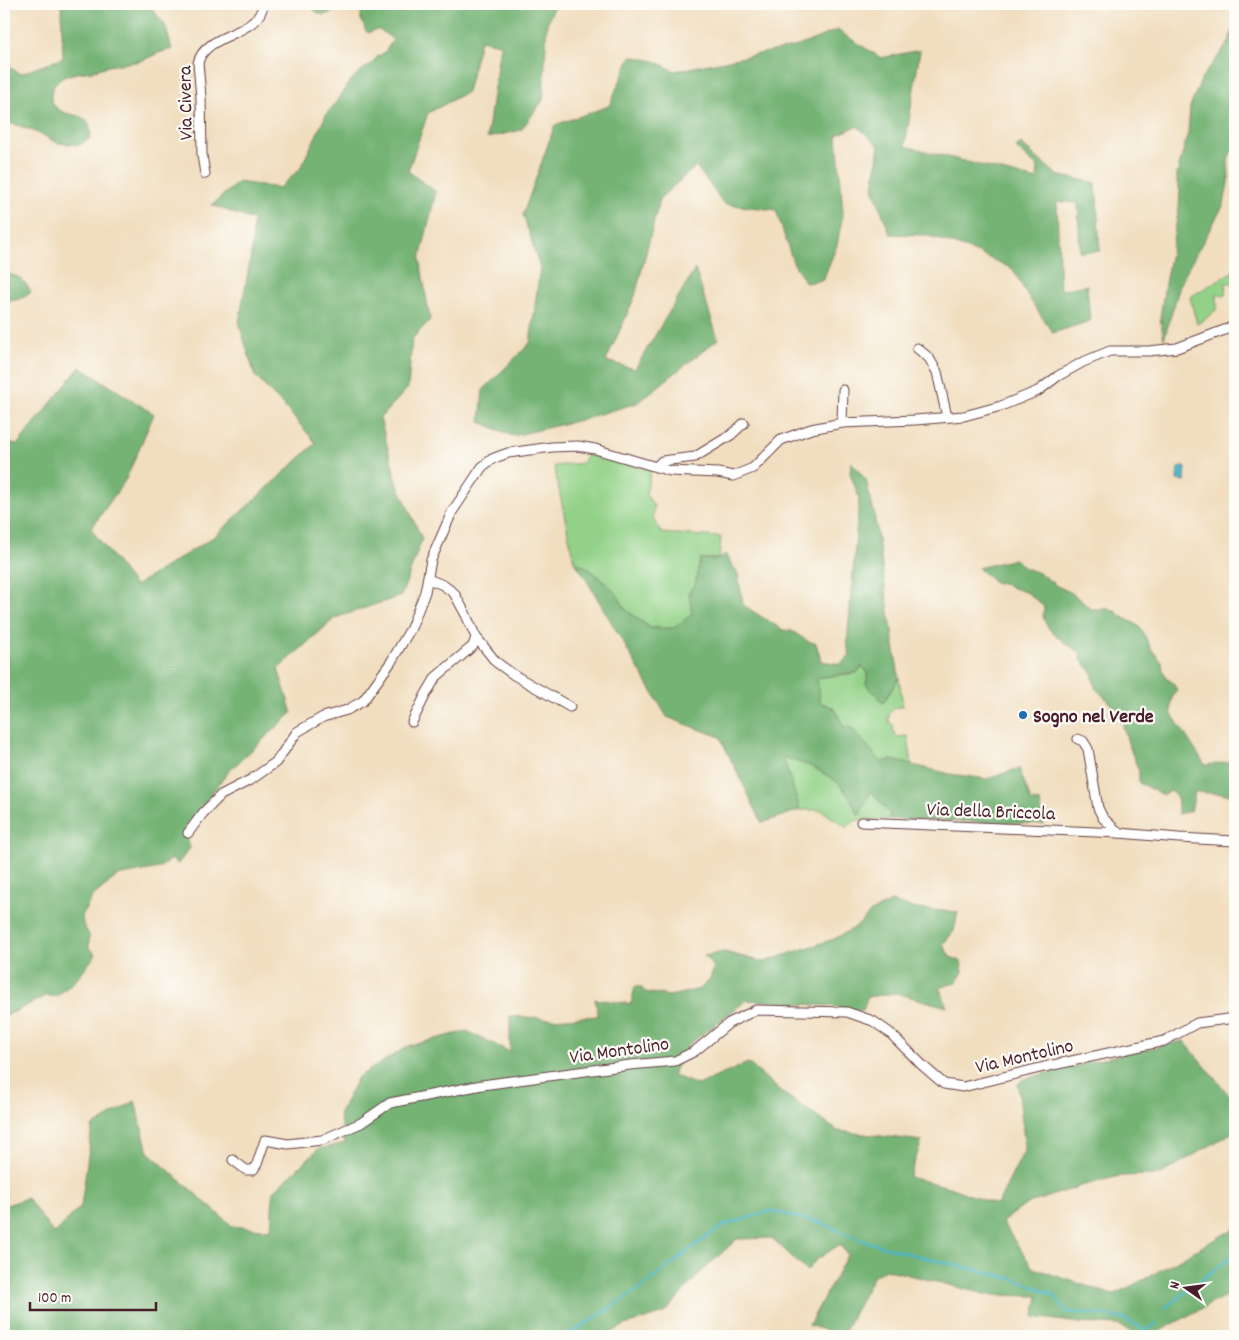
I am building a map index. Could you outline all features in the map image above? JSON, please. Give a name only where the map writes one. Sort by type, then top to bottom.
[{"type":"street","name":"Via Civera","points":[[205,174],[202,154],[199,58],[202,52],[212,44],[253,22],[262,11],[263,4]]},
{"type":"street","points":[[188,833],[203,813],[220,796],[252,779],[276,762],[297,732],[323,717],[347,710],[363,701],[391,662],[412,628],[426,592],[430,560],[452,512],[482,467],[492,458],[508,453],[552,447],[578,446],[596,449],[670,471],[718,473],[733,476],[753,468],[782,440],[811,429],[842,423],[964,416],[1001,406],[1038,391],[1058,376],[1110,350],[1177,348],[1235,326]]},
{"type":"street","points":[[917,348],[929,358],[938,372],[946,417]]},
{"type":"street","points":[[842,423],[843,390]]},
{"type":"street","points":[[656,467],[662,461],[696,457],[731,436],[744,423]]},
{"type":"street","points":[[428,578],[444,585],[454,593],[476,637],[496,662],[514,675],[570,707]]},
{"type":"street","points":[[412,722],[436,678],[473,646],[476,637]]},
{"type":"street","points":[[1078,739],[1083,741],[1088,749],[1098,808],[1103,818],[1119,833]]},
{"type":"street","name":"Via della Briccola","points":[[861,822],[1119,833],[1235,841]]},
{"type":"street","name":"Via Montolino","points":[[233,1160],[246,1170],[253,1170],[266,1140],[288,1144],[322,1140],[361,1124],[390,1103],[482,1085],[630,1065],[675,1061],[695,1051],[729,1023],[756,1010],[847,1012],[873,1021],[890,1033],[944,1084],[963,1087],[1164,1041],[1197,1024],[1235,1018]]},
{"type":"green space","points":[[61,4],[148,4],[165,25],[172,49],[140,61],[71,74],[57,82],[51,93],[51,100],[55,106],[65,113],[83,118],[90,126],[90,138],[80,145],[57,143],[43,135],[4,122],[4,63],[20,74],[63,58]]},
{"type":"green space","points":[[401,4],[406,9],[413,10],[419,4],[556,4],[547,23],[543,100],[521,130],[487,138],[500,44],[480,40],[467,92],[428,113],[408,171],[436,192],[420,259],[430,320],[412,339],[408,388],[380,418],[397,483],[422,539],[401,596],[335,618],[278,669],[292,713],[229,771],[184,829],[190,848],[178,864],[172,859],[159,868],[117,876],[92,897],[82,916],[83,924],[89,935],[89,948],[96,954],[77,979],[57,996],[45,996],[4,1015],[4,440],[17,445],[80,367],[154,414],[126,479],[91,529],[135,586],[215,536],[316,443],[255,376],[239,323],[252,249],[253,220],[212,205],[238,182],[279,188],[300,169],[327,113],[337,102],[350,81],[384,53],[393,40],[382,31],[374,30],[368,33],[361,19],[360,11],[356,9],[320,14],[313,9],[313,5]]},
{"type":"green space","points":[[1234,4],[1235,149],[1230,154],[1228,161],[1229,178],[1224,204],[1182,279],[1164,339],[1160,318],[1179,208],[1180,190],[1177,183],[1177,174],[1188,133],[1190,107],[1202,78],[1229,42],[1233,26]]},
{"type":"green space","points":[[837,30],[881,58],[920,50],[905,146],[1037,180],[1038,167],[1016,148],[1021,144],[1057,175],[1096,183],[1100,251],[1080,252],[1078,203],[1057,202],[1060,290],[1087,285],[1090,321],[1053,333],[1027,295],[1013,269],[976,252],[926,235],[890,234],[873,188],[879,146],[857,126],[837,135],[843,213],[837,245],[823,280],[806,283],[793,262],[776,210],[724,204],[696,166],[660,198],[635,296],[606,361],[635,369],[695,269],[718,339],[637,403],[576,421],[513,436],[480,422],[483,390],[530,343],[540,268],[523,214],[555,125],[609,106],[631,56],[654,61],[675,71],[798,46]]},
{"type":"green space","points":[[4,270],[6,274],[21,279],[31,292],[25,297],[4,300]]},
{"type":"green space","points":[[1235,270],[1235,283],[1226,283],[1225,295],[1217,295],[1217,309],[1197,324],[1190,297]]},
{"type":"green space","points":[[587,454],[651,470],[646,494],[654,506],[653,517],[661,533],[721,537],[719,559],[700,559],[695,585],[689,592],[692,614],[674,628],[651,628],[626,610],[616,593],[604,581],[588,568],[574,561],[554,466],[582,463]]},
{"type":"green space","points":[[851,462],[866,480],[874,513],[899,678],[883,703],[866,684],[868,673],[862,666],[858,672],[817,678],[820,702],[835,709],[843,726],[852,728],[881,762],[892,760],[950,774],[987,779],[1019,768],[1031,801],[1040,802],[1044,824],[889,819],[890,814],[871,791],[859,816],[851,799],[838,782],[813,767],[783,757],[800,810],[762,823],[720,737],[667,717],[574,561],[588,568],[604,581],[616,593],[626,610],[650,628],[674,628],[692,614],[689,592],[695,585],[700,559],[719,559],[725,554],[738,574],[743,605],[783,630],[792,631],[809,642],[816,643],[821,661],[841,664],[850,655],[847,645],[859,498],[850,473]]},
{"type":"green space","points":[[1015,559],[1024,568],[1039,573],[1057,586],[1072,593],[1091,609],[1115,611],[1142,630],[1151,649],[1162,662],[1166,677],[1177,690],[1172,698],[1171,713],[1205,765],[1231,762],[1235,766],[1235,796],[1195,792],[1191,811],[1178,814],[1178,801],[1174,793],[1171,791],[1163,795],[1139,783],[1139,771],[1128,743],[1119,711],[1095,688],[1092,672],[1081,660],[1081,653],[1052,633],[1043,615],[1044,607],[1028,593],[1004,583],[997,584],[978,568]]},
{"type":"green space","points":[[862,665],[883,703],[899,678],[903,706],[895,708],[889,714],[889,721],[894,726],[893,730],[897,737],[908,736],[912,765],[892,760],[881,762],[852,728],[843,726],[835,709],[820,702],[816,678],[857,673]]},
{"type":"green space","points":[[783,757],[813,767],[838,782],[851,799],[859,816],[871,790],[890,814],[889,819],[857,820],[846,827],[821,810],[800,810]]},
{"type":"green space","points":[[892,902],[917,909],[958,912],[954,931],[943,944],[950,957],[961,961],[963,972],[956,983],[939,987],[947,1007],[896,993],[867,997],[863,1011],[830,1006],[747,1000],[688,1045],[672,1075],[698,1085],[748,1063],[784,1094],[838,1131],[922,1141],[909,1177],[949,1187],[997,1205],[1025,1149],[1018,1084],[1024,1079],[1184,1041],[1229,1095],[1235,1109],[1235,1131],[1159,1175],[1119,1176],[1081,1186],[1027,1204],[1002,1222],[1033,1268],[1113,1295],[1235,1228],[1235,1295],[1225,1296],[1153,1336],[1138,1336],[1119,1325],[1079,1323],[1034,1317],[1038,1296],[989,1295],[885,1269],[873,1277],[842,1336],[809,1325],[848,1254],[839,1245],[816,1260],[807,1271],[772,1238],[737,1239],[697,1276],[665,1313],[625,1325],[605,1336],[4,1336],[4,1206],[27,1198],[54,1234],[81,1206],[92,1127],[135,1101],[148,1152],[232,1226],[271,1230],[273,1192],[318,1149],[345,1143],[339,1114],[358,1077],[408,1046],[467,1031],[510,1052],[510,1016],[552,1019],[598,1016],[595,999],[631,1004],[635,987],[641,987],[645,992],[670,996],[700,989],[710,979],[714,967],[704,956],[724,952],[764,962],[834,939],[856,927],[871,912]]},
{"type":"water","points":[[1182,466],[1186,468],[1185,481],[1177,480],[1178,468]]},
{"type":"waterway","points":[[567,1336],[648,1283],[724,1225],[771,1211],[822,1223],[858,1239],[906,1253],[1018,1280],[1054,1295],[1067,1312],[1096,1314],[1124,1319],[1146,1330],[1156,1324]]},
{"type":"waterway","points":[[1165,1308],[1235,1254]]},
{"type":"place","name":"Sogno nel Verde","points":[[1023,715]]}]
